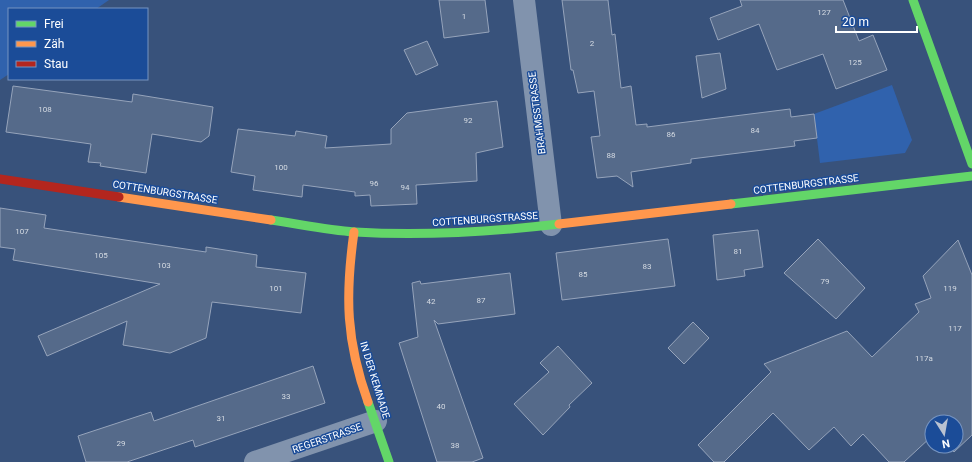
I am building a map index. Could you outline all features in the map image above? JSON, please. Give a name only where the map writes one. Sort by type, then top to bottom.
[{"type":"street","name":"BRAHMSSTRASSE","points":[[524,0],[551,225]]},
{"type":"street","points":[[913,0],[972,164]]},
{"type":"street","name":"COTTENBURGSTRASSE","points":[[0,179],[354,232],[420,234],[476,232],[551,225],[972,176]]},
{"type":"street","name":"IN DER KEMNADE","points":[[354,232],[349,263],[348,312],[350,336],[356,364],[389,462]]},
{"type":"street","name":"REGERSTRASSE","points":[[255,462],[376,421]]},
{"type":"shaded area","points":[[0,0],[109,0],[97,8],[8,8],[8,75],[0,80]]},
{"type":"shaded area","points":[[892,85],[912,140],[905,153],[820,163],[814,114]]},
{"type":"building","points":[[439,0],[485,0],[489,32],[444,38]]},
{"type":"building","points":[[562,0],[608,0],[612,35],[615,34],[621,88],[631,86],[636,125],[647,124],[647,127],[790,109],[791,117],[814,114],[817,138],[794,141],[795,146],[691,159],[691,163],[631,172],[633,187],[617,176],[597,178],[591,137],[600,136],[594,91],[578,93],[573,70],[571,70]]},
{"type":"building","points":[[740,0],[843,0],[859,41],[873,35],[887,70],[836,89],[823,54],[777,70],[759,24],[718,40],[710,18],[742,6]]},
{"type":"building","points":[[427,41],[438,65],[416,75],[404,50]]},
{"type":"building","points":[[720,53],[726,89],[702,98],[696,56]]},
{"type":"building","points":[[13,86],[132,102],[133,94],[213,107],[209,136],[201,142],[152,134],[146,173],[100,166],[101,163],[88,162],[91,144],[6,132]]},
{"type":"building","points":[[497,101],[503,147],[476,153],[477,181],[416,185],[417,204],[371,206],[370,195],[355,196],[355,192],[303,185],[302,197],[253,190],[255,176],[231,172],[238,129],[295,136],[296,131],[327,136],[325,148],[391,144],[391,129],[407,113]]},
{"type":"building","points":[[0,208],[46,215],[44,228],[206,252],[206,247],[257,255],[256,267],[306,273],[301,313],[212,302],[206,338],[170,353],[123,345],[127,321],[47,356],[38,336],[160,284],[13,260],[15,249],[0,247]]},
{"type":"building","points":[[758,230],[763,267],[744,270],[745,276],[717,280],[713,235]]},
{"type":"building","points":[[668,239],[675,286],[562,300],[556,253]]},
{"type":"building","points":[[818,239],[865,288],[836,319],[784,273]]},
{"type":"building","points":[[958,240],[972,275],[972,435],[964,443],[964,414],[924,414],[924,443],[904,462],[889,462],[863,434],[851,446],[834,427],[809,450],[773,413],[724,462],[714,462],[698,445],[771,372],[764,364],[847,331],[872,357],[919,312],[915,304],[931,298],[923,276]]},
{"type":"building","points":[[510,273],[515,314],[438,324],[434,320],[483,458],[472,462],[437,462],[399,343],[418,337],[412,283],[420,281],[421,284]]},
{"type":"building","points":[[693,322],[709,338],[684,364],[668,348]]},
{"type":"building","points":[[558,346],[592,383],[569,405],[570,407],[543,435],[514,404],[549,372],[540,363]]},
{"type":"building","points":[[313,366],[325,403],[195,447],[193,440],[127,462],[86,462],[78,436],[151,412],[154,421]]},
{"type":"traffic: fast","points":[[913,0],[972,164]]},
{"type":"traffic: fast","points":[[731,204],[972,176]]},
{"type":"traffic: fast","points":[[271,220],[344,231],[406,234],[482,231],[559,224]]},
{"type":"traffic: fast","points":[[368,402],[389,462]]},
{"type":"traffic: slow","points":[[119,197],[271,220]]},
{"type":"traffic: slow","points":[[559,224],[731,204]]},
{"type":"traffic: slow","points":[[354,232],[349,277],[349,318],[355,359],[368,402]]},
{"type":"traffic: jam","points":[[0,179],[119,197]]}]
